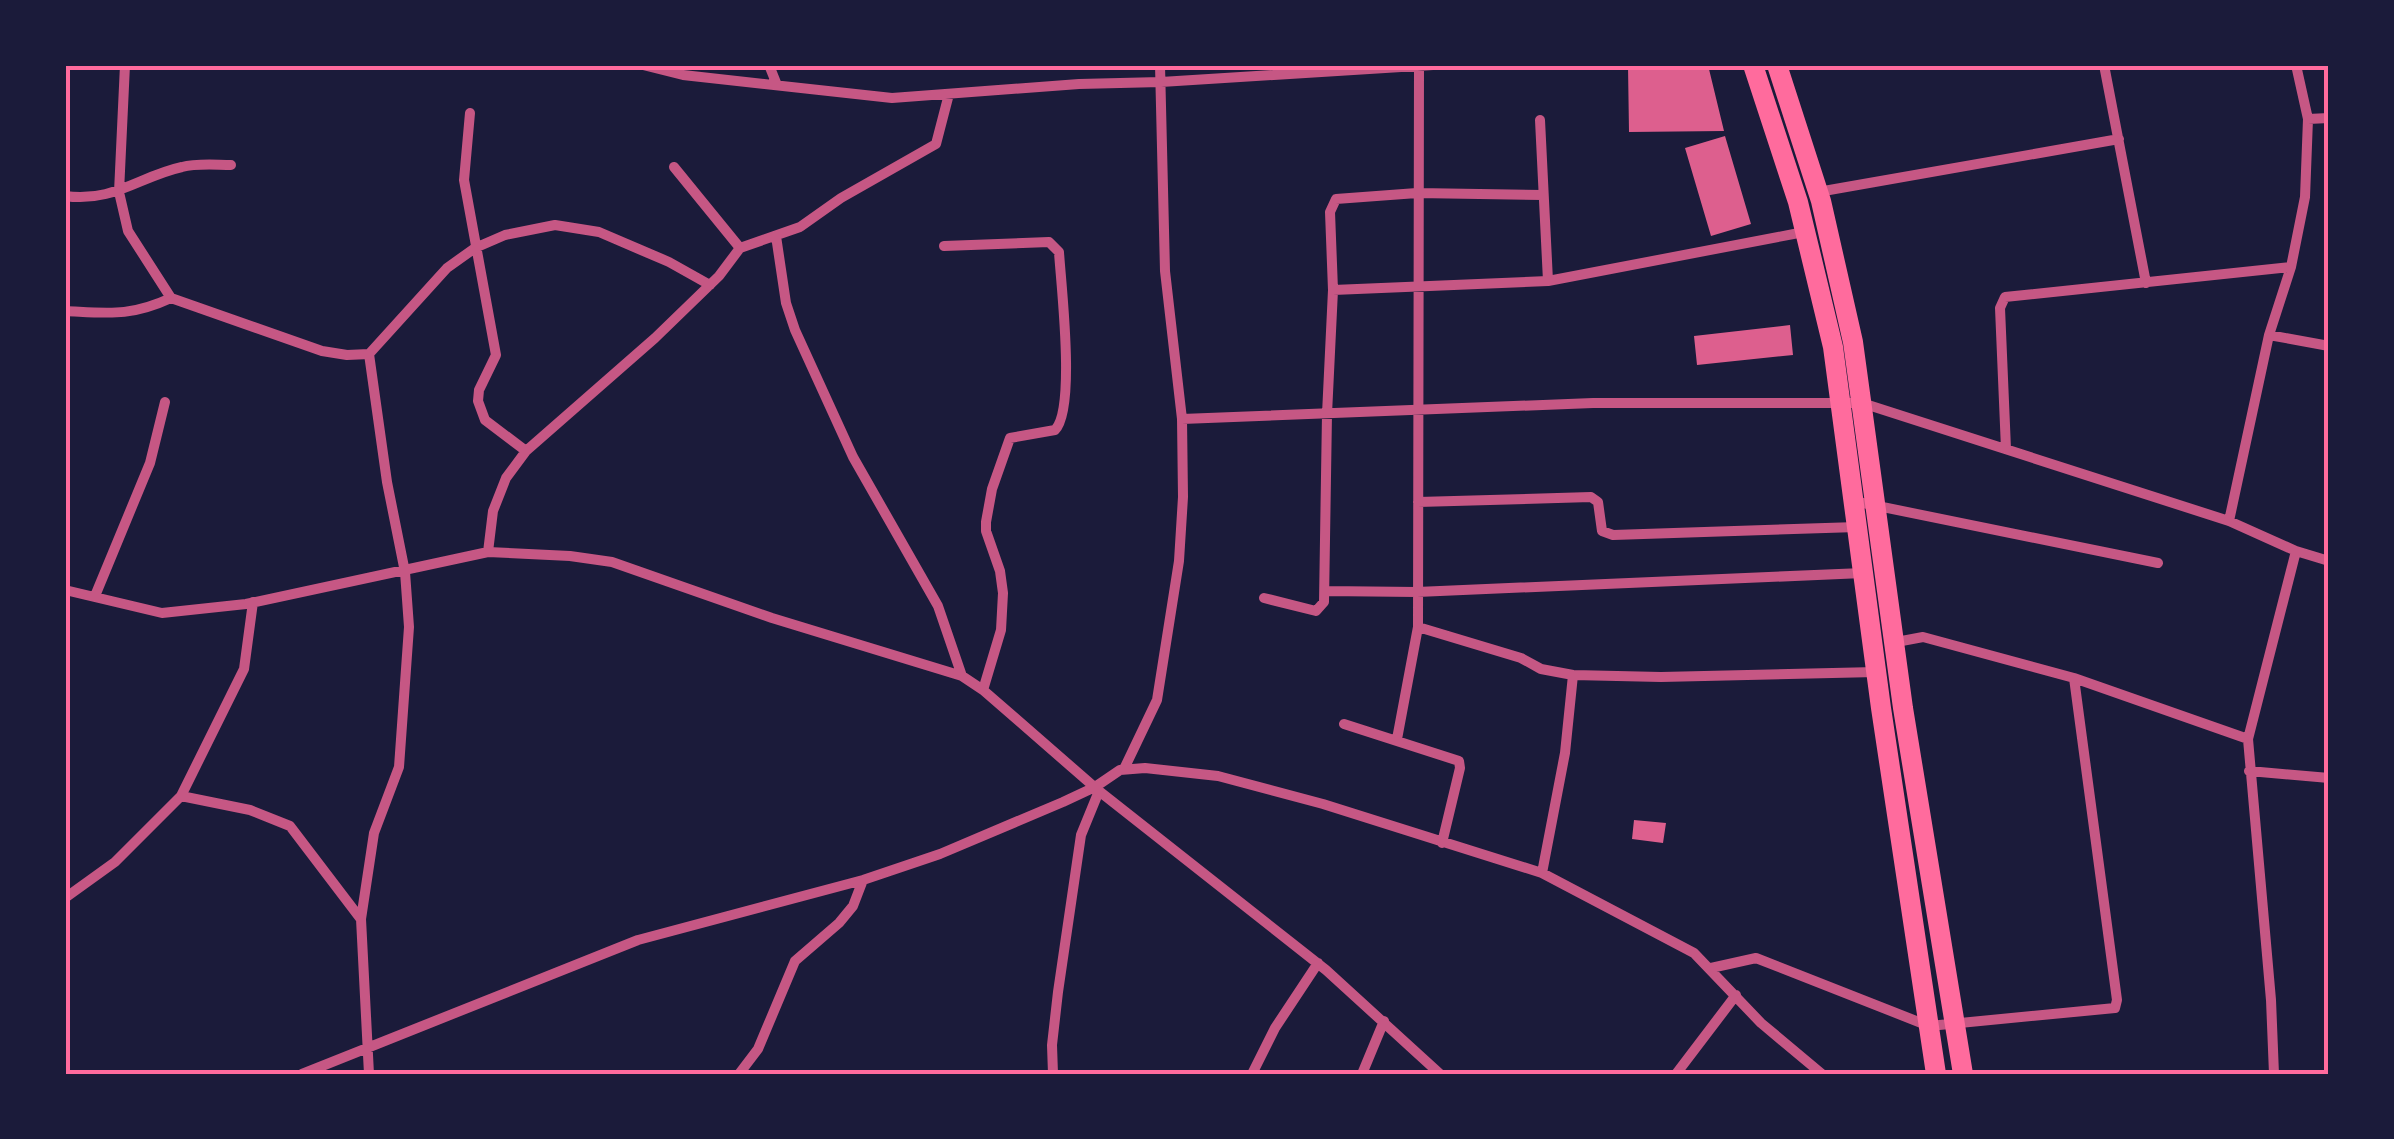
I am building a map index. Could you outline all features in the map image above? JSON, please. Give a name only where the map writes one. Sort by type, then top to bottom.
[{"type":"highway","points":[[1754,65],[1806,232],[1833,346],[1872,648],[1936,1074]]},
{"type":"highway","points":[[1777,65],[1818,192],[1854,342],[1894,642],[1963,1074]]},
{"type":"street","points":[[125,65],[119,192],[128,231],[170,298],[322,350],[369,354],[447,268],[504,235],[555,224],[598,232],[710,285]]},
{"type":"street","points":[[643,65],[683,74],[892,98],[1433,65]]},
{"type":"street","points":[[770,65],[776,85]]},
{"type":"street","points":[[302,1074],[638,940],[863,880],[940,854],[1097,789],[1124,768],[1157,700],[1179,561],[1182,419],[1164,271],[1160,65]]},
{"type":"street","points":[[2104,65],[2146,282]]},
{"type":"street","points":[[2229,521],[2269,336],[2291,267],[2305,197],[2308,119],[2296,65]]},
{"type":"street","points":[[1397,739],[1418,627],[1419,66]]},
{"type":"street","points":[[488,552],[499,495],[526,451],[655,338],[710,285],[740,248],[800,227],[936,144],[949,94]]},
{"type":"street","points":[[470,113],[464,180],[496,355],[479,390],[480,410],[485,420],[526,451]]},
{"type":"street","points":[[2308,119],[2329,118]]},
{"type":"street","points":[[1540,120],[1548,281]]},
{"type":"street","points":[[1818,192],[2119,139]]},
{"type":"street","points":[[65,196],[84,198],[119,192],[183,166],[231,165]]},
{"type":"street","points":[[674,167],[740,248]]},
{"type":"street","points":[[1264,598],[1316,610],[1324,605],[1333,202],[1417,193],[1543,195]]},
{"type":"street","points":[[1333,290],[1548,281],[1806,232]]},
{"type":"street","points":[[776,236],[782,288],[796,330],[853,457],[938,606],[962,676]]},
{"type":"street","points":[[944,246],[1049,242],[1059,252],[1066,366],[1062,418],[1055,430],[1010,438],[992,489],[986,532],[1003,581],[1003,618],[983,690]]},
{"type":"street","points":[[2006,449],[2002,299],[2291,267]]},
{"type":"street","points":[[65,311],[141,311],[170,298]]},
{"type":"street","points":[[2269,336],[2329,346]]},
{"type":"street","points":[[369,354],[387,482],[405,572],[408,627],[399,767],[374,833],[361,919],[369,1074]]},
{"type":"street","points":[[95,596],[150,464],[166,402]]},
{"type":"street","points":[[1182,419],[1593,404],[1862,403],[2229,521],[2329,561]]},
{"type":"street","points":[[1418,502],[1591,497],[1598,502],[1602,531],[1613,535],[1856,526]]},
{"type":"street","points":[[1853,501],[2158,564]]},
{"type":"street","points":[[2274,1074],[2248,740],[2296,551]]},
{"type":"street","points":[[65,590],[162,613],[253,602],[488,552],[570,556],[612,562],[772,618],[962,676],[1318,964],[1440,1074]]},
{"type":"street","points":[[1325,591],[1417,592],[1863,574]]},
{"type":"street","points":[[65,898],[114,862],[181,796],[244,669],[253,602]]},
{"type":"street","points":[[1418,627],[1521,658],[1541,669],[1573,675],[1876,672]]},
{"type":"street","points":[[1872,648],[1923,637],[2074,678],[2248,740]]},
{"type":"street","points":[[1542,874],[1565,752],[1573,675]]},
{"type":"street","points":[[1711,968],[1756,958],[1929,1026],[2106,1012],[2117,1004],[2074,678]]},
{"type":"street","points":[[1344,724],[1459,761],[1442,843]]},
{"type":"street","points":[[1124,768],[1218,776],[1324,804],[1542,874],[1675,943],[1711,968],[1761,1022],[1822,1074]]},
{"type":"street","points":[[2249,771],[2329,778]]},
{"type":"street","points":[[1053,1074],[1058,992],[1081,835],[1097,789]]},
{"type":"street","points":[[181,796],[250,810],[290,826],[361,919]]},
{"type":"street","points":[[739,1074],[758,1050],[795,961],[854,906],[863,880]]},
{"type":"street","points":[[1252,1074],[1275,1028],[1318,964]]},
{"type":"street","points":[[1676,1074],[1736,995]]},
{"type":"street","points":[[1362,1074],[1384,1021]]},
{"type":"building","points":[[1708,65],[1724,131],[1629,132],[1628,66]]},
{"type":"building","points":[[1725,136],[1751,224],[1711,236],[1685,148]]},
{"type":"building","points":[[1790,325],[1793,355],[1697,365],[1694,336]]},
{"type":"building","points":[[1634,820],[1666,823],[1663,843],[1632,839]]}]
